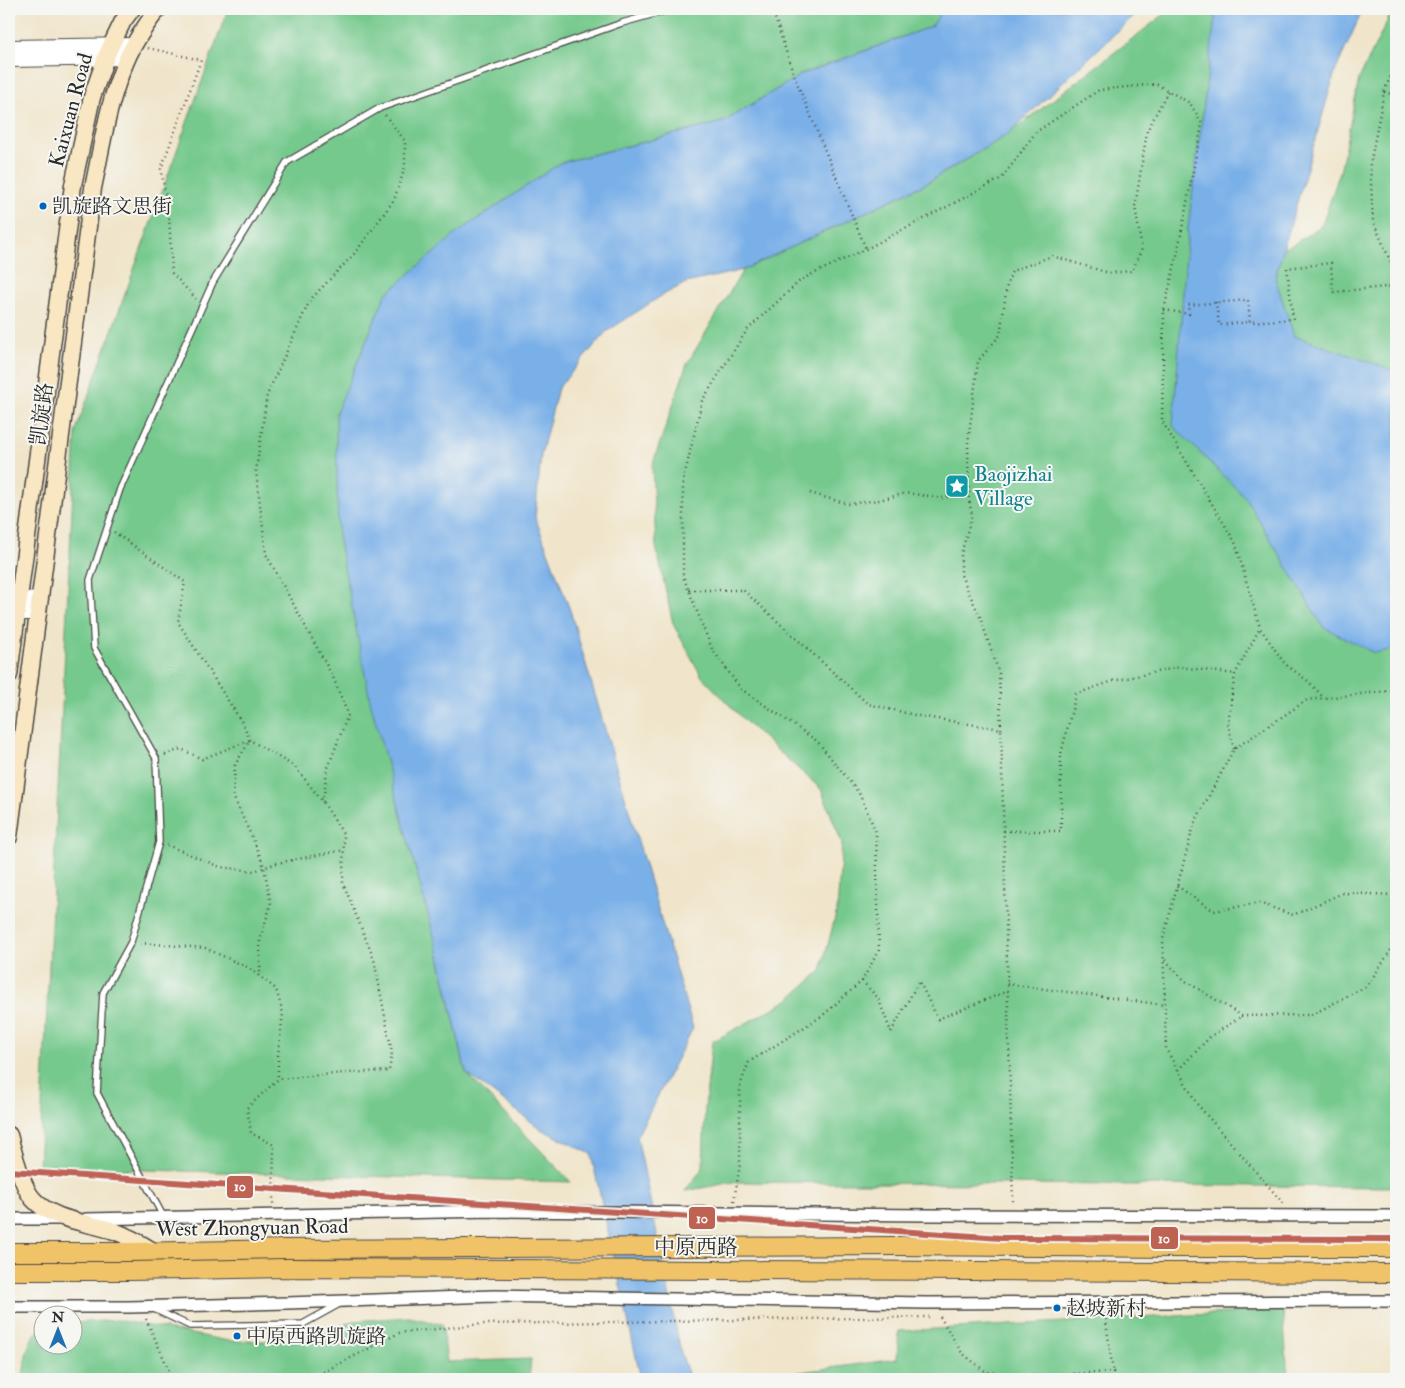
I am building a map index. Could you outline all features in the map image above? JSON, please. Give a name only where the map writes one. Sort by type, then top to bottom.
[{"type":"main road","name":"Kaixuan Road","points":[[9,675],[13,606],[73,185],[92,97],[108,52],[123,22],[132,9]]},
{"type":"main road","name":"凯旋路","points":[[9,837],[93,188],[112,103],[131,51],[141,32],[158,9]]},
{"type":"main road","points":[[9,1135],[26,1188],[32,1198],[43,1208],[68,1219],[114,1231],[155,1252]]},
{"type":"main road","name":"中原西路","points":[[495,1248],[895,1246],[1396,1248]]},
{"type":"main road","name":"West Zhongyuan Road","points":[[9,1252],[495,1248]]},
{"type":"main road","name":"West Zhongyuan Road","points":[[9,1271],[495,1268]]},
{"type":"main road","name":"中原西路","points":[[495,1268],[1396,1273]]},
{"type":"street","points":[[9,47],[108,52]]},
{"type":"street","points":[[9,60],[131,51]]},
{"type":"street","points":[[13,606],[38,607]]},
{"type":"street","points":[[9,1219],[164,1218],[493,1211],[1396,1216]]},
{"type":"street","points":[[9,1307],[144,1306],[494,1296],[896,1302],[1396,1301]]},
{"type":"lane","points":[[164,1218],[97,1093],[103,993],[131,942],[159,842],[156,758],[94,648],[90,580],[120,489],[212,282],[287,162],[380,108],[622,23],[672,9]]},
{"type":"lane","points":[[144,1306],[190,1326],[303,1324],[345,1301]]},
{"type":"path","points":[[772,9],[795,78],[866,249]]},
{"type":"path","points":[[131,51],[200,60],[161,169],[169,216],[172,273],[202,306]]},
{"type":"path","points":[[1396,63],[1384,92],[1370,164],[1373,221],[1396,274]]},
{"type":"path","points":[[732,1213],[740,1164],[740,1085],[749,1062],[822,1016],[862,981],[879,950],[876,832],[860,794],[817,741],[741,689],[712,650],[683,576],[683,482],[702,401],[746,330],[788,291],[802,279],[866,249],[1002,178],[1036,132],[1099,90],[1156,84],[1190,103],[1202,124],[1177,255],[1164,310],[1162,421],[1235,542],[1260,628],[1285,664],[1308,681],[1324,698]]},
{"type":"path","points":[[1013,1215],[999,673],[980,617],[961,575],[961,554],[972,515],[969,493],[968,443],[978,361],[1000,335],[1007,285],[1012,270],[1052,256],[1109,273],[1132,271],[1142,249],[1135,207],[1147,131],[1168,91]]},
{"type":"path","points":[[1384,92],[1396,95]]},
{"type":"path","points":[[323,802],[328,770],[348,714],[333,677],[266,554],[256,471],[267,396],[310,300],[355,253],[394,200],[405,167],[405,141],[380,108]]},
{"type":"path","points":[[1216,302],[1219,325],[1293,319],[1287,268],[1331,263],[1333,292],[1396,286]]},
{"type":"path","points":[[1164,310],[1189,314],[1188,304],[1248,300],[1250,322]]},
{"type":"path","points":[[810,493],[848,504],[879,500],[906,493],[944,498],[969,493]]},
{"type":"path","points":[[108,527],[185,582],[178,622],[243,724],[250,740],[295,767],[323,802],[344,835],[343,883],[374,959],[392,1053],[389,1071],[278,1079],[247,1108],[250,1133],[274,1145],[273,1216]]},
{"type":"path","points":[[689,590],[743,590],[868,704],[919,716],[1001,729]]},
{"type":"path","points":[[1234,748],[1228,723],[1235,674],[1260,628]]},
{"type":"path","points":[[1004,831],[1061,831],[1061,754],[1076,694],[1113,680],[1180,667],[1235,674]]},
{"type":"path","points":[[1294,1216],[1197,1104],[1166,1049],[1163,939],[1194,824],[1234,748],[1307,700],[1396,690]]},
{"type":"path","points":[[156,758],[181,749],[202,759],[250,740]]},
{"type":"path","points":[[250,740],[235,766],[233,796],[264,868],[271,904],[260,940],[260,976]]},
{"type":"path","points":[[159,842],[220,867],[254,871],[276,863],[344,850]]},
{"type":"path","points":[[1177,886],[1214,911],[1259,903],[1293,915],[1344,893],[1396,894],[1392,950],[1367,986],[1311,1015],[1242,1016],[1211,1036],[1178,1070]]},
{"type":"path","points":[[131,942],[205,948],[249,968],[276,989],[283,1013],[278,1056],[278,1079]]},
{"type":"path","points":[[1164,960],[1184,980],[1242,1016]]},
{"type":"path","points":[[862,981],[878,998],[891,1032],[919,981],[938,1019],[1008,991]]},
{"type":"path","points":[[1008,984],[1165,1005]]},
{"type":"path","points":[[1103,1302],[1113,1379]]},
{"type":"path","points":[[144,1306],[173,1379]]},
{"type":"path","points":[[310,1379],[399,1333],[482,1324],[856,1317],[941,1317],[962,1353],[986,1372],[1022,1376],[1113,1372]]},
{"type":"green space","points":[[228,9],[943,9],[932,26],[802,74],[723,122],[560,163],[438,951],[466,1073],[571,1182],[39,1167],[76,430]]},
{"type":"green space","points":[[1171,9],[1215,15],[1225,51],[1241,270],[1294,244],[1322,225],[1340,172],[1359,79],[1393,9],[1396,9],[1396,1187],[734,1182],[685,1191],[703,1168],[705,1108],[712,1042],[788,1000],[821,971],[837,910],[842,843],[821,789],[746,722],[702,677],[673,624],[656,546],[652,466],[687,364],[743,270],[925,184],[1007,135]]},
{"type":"green space","points":[[1283,1310],[1288,1379],[765,1379],[764,1377],[897,1359],[899,1331]]},
{"type":"green space","points":[[409,1317],[442,1324],[447,1362],[531,1359],[529,1379],[23,1379],[27,1351],[32,1340],[32,1356],[82,1356],[82,1322],[118,1320],[229,1341],[307,1341],[353,1321]]},
{"type":"water","points":[[943,9],[1141,9],[1007,135],[925,184],[743,270],[686,283],[661,296],[606,332],[558,388],[541,455],[535,517],[570,610],[693,1028],[637,1136],[681,1353],[690,1379],[641,1379],[591,1154],[541,1129],[466,1073],[438,951],[371,705],[338,536],[336,413],[386,294],[457,233],[560,163],[723,122],[802,74],[932,26]]},
{"type":"water","points":[[1216,9],[1363,9],[1335,72],[1275,278],[1294,336],[1396,371],[1396,649],[1374,653],[1323,627],[1245,497],[1173,426],[1188,228]]},
{"type":"transit line","name":"10","points":[[9,1171],[1002,1238],[1396,1239]]},
{"type":"place","name":"凯旋路文思街","points":[[43,206]]},
{"type":"place","name":"Baojizhai Village","points":[[957,486]]},
{"type":"place","name":"赵坡新村","points":[[1057,1308]]},
{"type":"place","name":"中原西路凯旋路","points":[[237,1336]]}]
